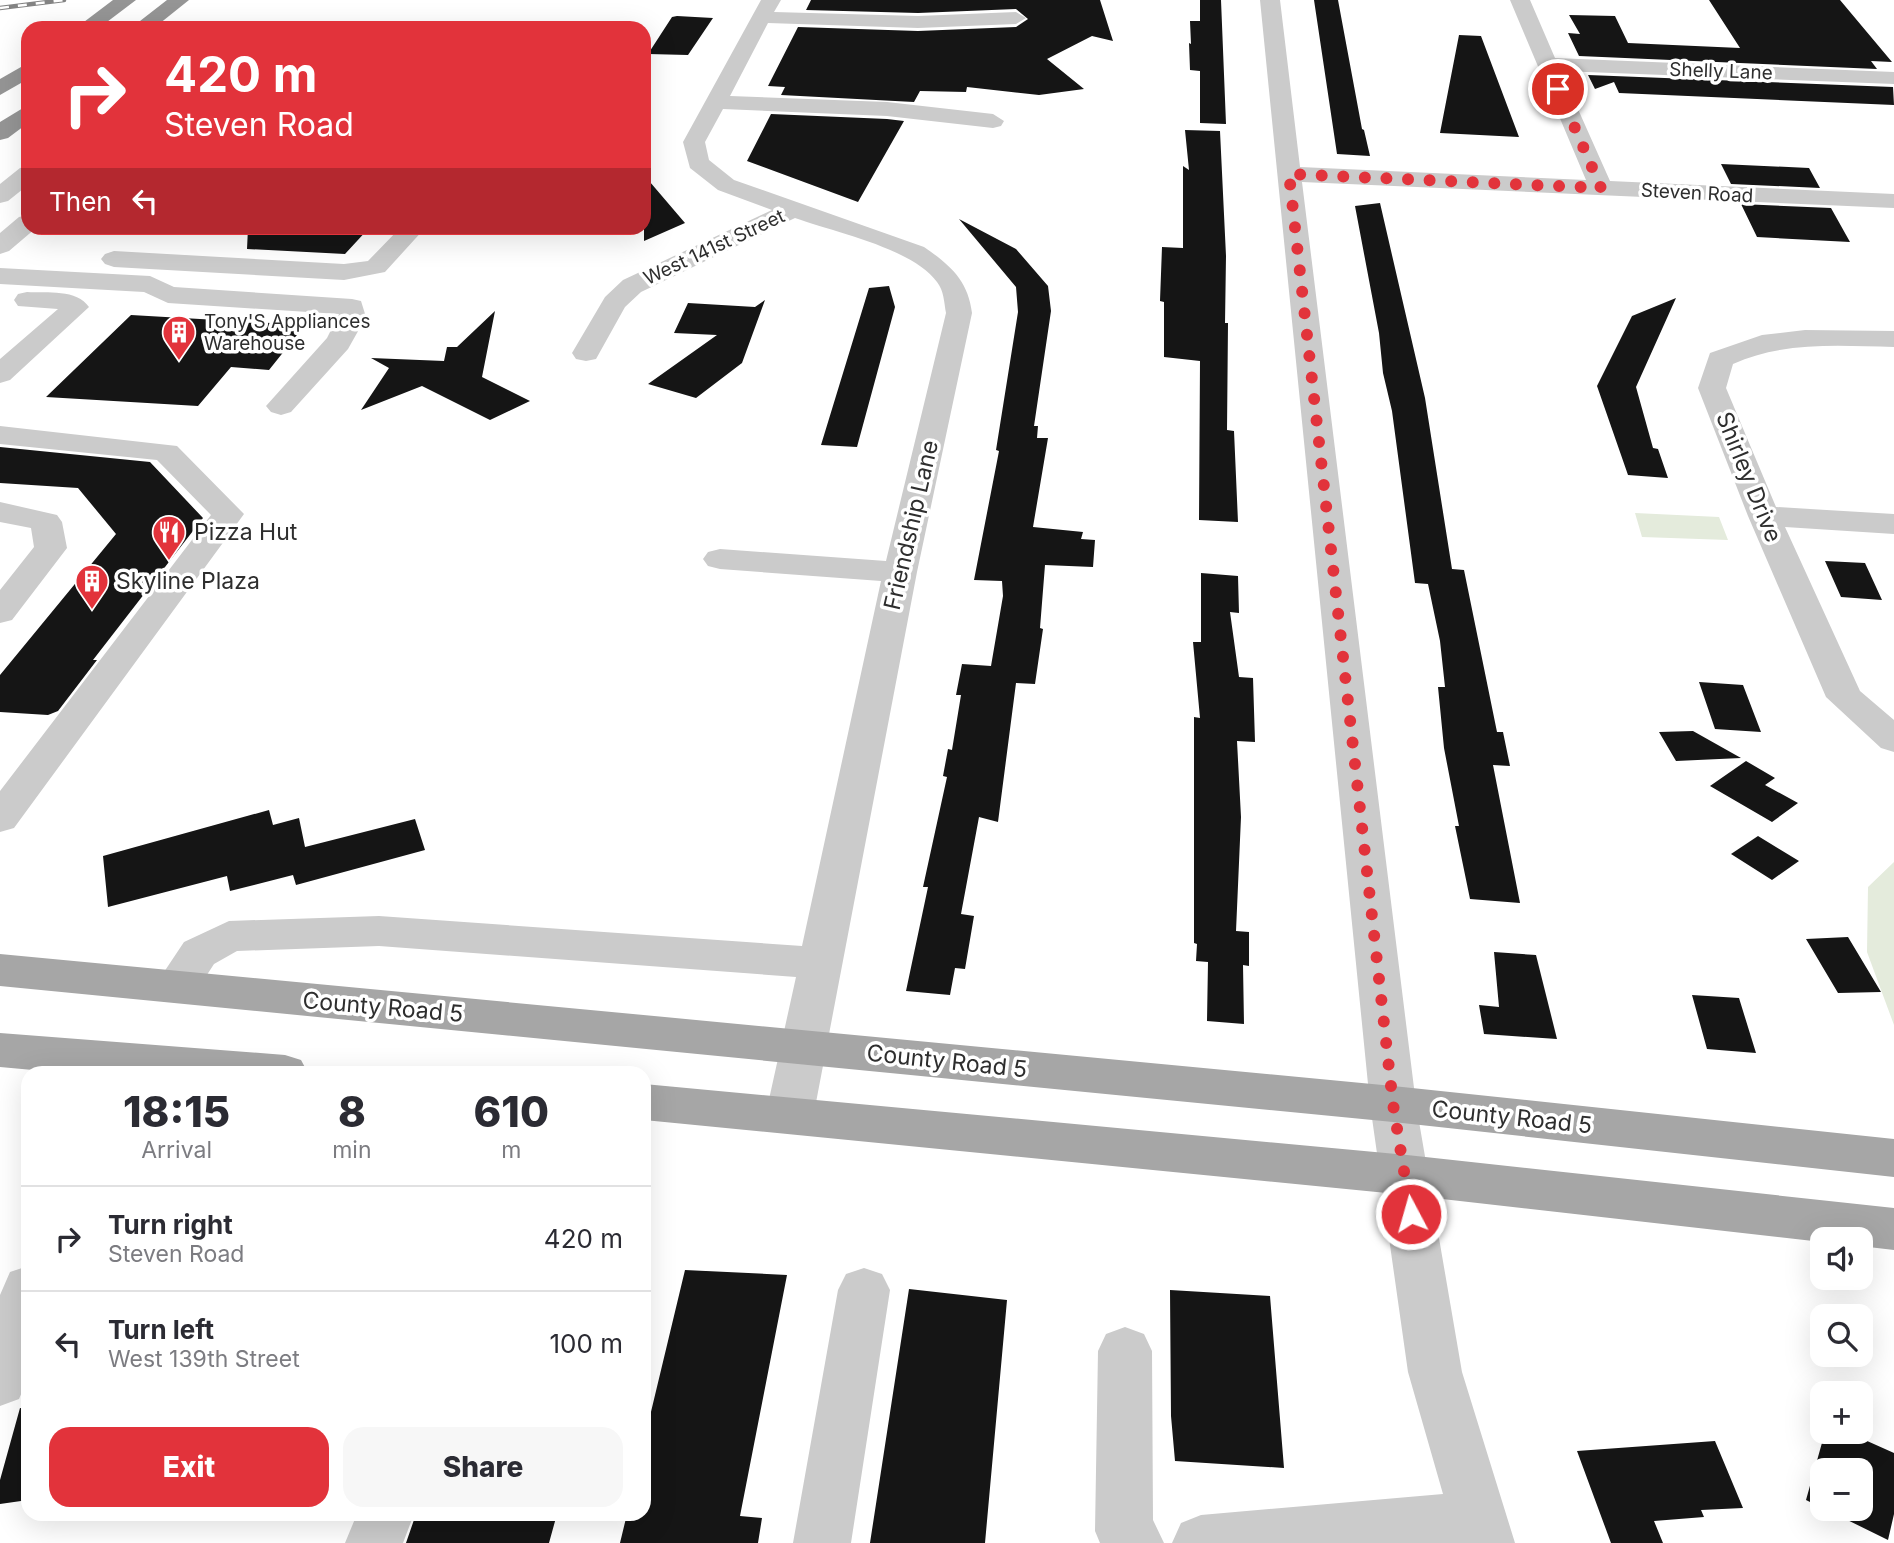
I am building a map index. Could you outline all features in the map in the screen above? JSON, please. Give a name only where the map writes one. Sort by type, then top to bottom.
[{"type":"highway","points":[[150,21],[177,1]]},
{"type":"highway","points":[[96,21],[118,5]]},
{"type":"highway","points":[[100,21],[118,5]]},
{"type":"highway","points":[[0,89],[21,74]]},
{"type":"highway","points":[[0,133],[21,117]]},
{"type":"main road","name":"County Road 5","points":[[0,970],[1393,1104],[1894,1158]]},
{"type":"main road","points":[[0,1050],[198,1066]]},
{"type":"main road","points":[[651,1103],[790,1113],[1407,1175],[1894,1229]]},
{"type":"street","points":[[1201,1543],[1481,1530],[1435,1372],[1407,1175],[1393,1104],[1270,0]]},
{"type":"street","points":[[1520,0],[1601,188]]},
{"type":"street","name":"Friendship Lane","points":[[790,1113],[900,572],[959,313],[957,291],[943,271],[915,252],[726,185],[698,163],[694,142],[766,8],[918,22],[1016,18]]},
{"type":"street","name":"Shelly Lane","points":[[1548,64],[1894,78]]},
{"type":"street","points":[[715,102],[887,109],[993,121]]},
{"type":"street","name":"Steven Road","points":[[1289,174],[1894,201]]},
{"type":"street","points":[[0,196],[21,179]]},
{"type":"street","name":"West 141st Street","points":[[586,353],[614,303],[632,286],[793,209]]},
{"type":"street","points":[[0,246],[21,228]]},
{"type":"street","points":[[0,254],[344,272],[376,267],[406,235]]},
{"type":"street","points":[[0,276],[150,284],[169,295],[352,307],[352,323],[310,376],[281,406]]},
{"type":"street","points":[[0,299],[62,302],[76,307],[0,374]]},
{"type":"street","name":"Shirley Drive","points":[[1894,339],[1777,338],[1745,345],[1720,359],[1712,388],[1764,516],[1844,697],[1894,740]]},
{"type":"street","points":[[0,435],[166,452],[228,514],[0,819]]},
{"type":"street","points":[[0,512],[46,522],[51,548],[0,613]]},
{"type":"street","points":[[1764,516],[1894,524]]},
{"type":"street","points":[[720,559],[900,572]]},
{"type":"street","points":[[176,987],[199,953],[229,936],[379,931],[819,963]]},
{"type":"street","points":[[822,1543],[864,1290]]},
{"type":"street","points":[[0,1382],[21,1312]]},
{"type":"street","points":[[1125,1351],[1124,1531],[1135,1543]]},
{"type":"street","points":[[374,1543],[382,1521]]},
{"type":"green space","points":[[1635,513],[1719,517],[1728,540],[1642,537]]},
{"type":"green space","points":[[1894,862],[1894,1025],[1867,952],[1868,887]]},
{"type":"building","points":[[811,0],[1100,0],[1113,41],[1092,36],[1047,59],[1084,89],[1039,95],[967,87],[966,92],[920,91],[914,102],[781,95],[785,87],[768,86],[798,27],[918,31],[1016,27],[1028,19],[1016,9],[918,13],[806,10]]},
{"type":"building","points":[[1200,0],[1221,0],[1226,124],[1200,123],[1200,71],[1190,70],[1189,43],[1191,44],[1190,21],[1200,21]]},
{"type":"building","points":[[1314,0],[1338,0],[1362,129],[1370,156],[1337,154]]},
{"type":"building","points":[[1709,0],[1840,0],[1892,62],[1871,61],[1877,69],[1579,56],[1568,33],[1580,34],[1569,15],[1615,16],[1628,43],[1740,48]]},
{"type":"building","points":[[672,17],[713,18],[688,55],[651,54],[651,49]]},
{"type":"building","points":[[1459,35],[1481,36],[1519,137],[1440,133]]},
{"type":"building","points":[[1588,75],[1893,87],[1894,105],[1619,93],[1614,82],[1595,89]]},
{"type":"building","points":[[771,114],[904,121],[858,202],[747,161]]},
{"type":"building","points":[[1185,130],[1220,131],[1226,256],[1225,323],[1228,323],[1227,430],[1234,431],[1238,522],[1199,520],[1200,361],[1164,357],[1164,302],[1160,301],[1162,247],[1183,248],[1183,166],[1189,170]]},
{"type":"building","points":[[1721,164],[1809,168],[1820,188],[1731,184]]},
{"type":"building","points":[[651,183],[685,223],[644,241],[644,235],[651,235]]},
{"type":"building","points":[[1380,203],[1425,398],[1452,569],[1464,570],[1497,732],[1503,732],[1510,766],[1493,765],[1520,903],[1470,899],[1455,826],[1459,826],[1444,748],[1438,687],[1445,687],[1440,641],[1428,584],[1415,583],[1392,411],[1383,373],[1379,333],[1355,206]]},
{"type":"building","points":[[1741,204],[1831,208],[1850,242],[1757,237]]},
{"type":"building","points":[[959,219],[1016,249],[1048,286],[1051,311],[1034,426],[1038,426],[1037,438],[1048,438],[1033,527],[1083,532],[1081,539],[1095,540],[1093,567],[1045,565],[1040,628],[1043,629],[1035,684],[1016,683],[998,822],[979,817],[961,914],[974,916],[965,969],[955,968],[950,995],[906,991],[928,887],[923,887],[947,777],[943,776],[948,749],[952,750],[961,695],[956,695],[962,664],[991,666],[1003,596],[1002,581],[974,580],[999,451],[996,450],[1018,312],[1016,287]]},
{"type":"building","points":[[248,235],[363,235],[345,254],[247,249]]},
{"type":"building","points":[[889,286],[895,307],[857,447],[821,445],[869,288]]},
{"type":"building","points":[[1676,298],[1636,387],[1653,448],[1658,449],[1668,478],[1628,475],[1597,386],[1632,316]]},
{"type":"building","points":[[765,300],[742,363],[696,398],[648,384],[717,335],[674,333],[688,303],[755,307]]},
{"type":"building","points":[[495,311],[482,377],[530,401],[490,420],[422,386],[361,410],[389,368],[371,358],[444,361],[447,347],[457,347]]},
{"type":"building","name":"Tony'S Appliances Warehouse","points":[[131,315],[305,325],[269,370],[231,367],[198,406],[46,397]]},
{"type":"building","name":"Skyline Plaza","points":[[0,447],[150,462],[203,518],[93,660],[97,660],[58,711],[48,715],[0,712],[0,675],[116,534],[78,488],[0,483]]},
{"type":"building","points":[[1825,561],[1865,563],[1882,600],[1841,597]]},
{"type":"building","points":[[1201,573],[1238,576],[1239,613],[1230,612],[1239,677],[1253,678],[1255,742],[1237,741],[1241,817],[1236,931],[1249,932],[1249,966],[1243,965],[1244,1024],[1207,1021],[1208,962],[1196,961],[1197,944],[1194,943],[1194,717],[1200,718],[1193,642],[1201,642]]},
{"type":"building","points":[[1699,682],[1743,685],[1761,732],[1715,729]]},
{"type":"building","points":[[1693,731],[1741,758],[1676,761],[1659,732]]},
{"type":"building","points":[[1746,761],[1775,778],[1765,785],[1798,803],[1772,822],[1710,786]]},
{"type":"building","points":[[269,810],[273,825],[299,818],[305,847],[415,819],[425,850],[296,885],[293,875],[230,891],[227,876],[108,907],[103,856]]},
{"type":"building","points":[[1758,836],[1799,861],[1772,880],[1731,854]]},
{"type":"building","points":[[1848,937],[1881,992],[1838,993],[1806,939]]},
{"type":"building","points":[[1494,952],[1536,955],[1557,1039],[1484,1034],[1479,1005],[1499,1007]]},
{"type":"building","points":[[1692,995],[1739,998],[1756,1053],[1707,1049]]},
{"type":"building","points":[[685,1270],[787,1275],[740,1516],[762,1518],[758,1543],[620,1543],[625,1521],[651,1521],[651,1412]]},
{"type":"building","points":[[909,1289],[1007,1300],[985,1543],[870,1543]]},
{"type":"building","points":[[1170,1290],[1270,1296],[1284,1468],[1175,1461],[1171,1416]]},
{"type":"building","points":[[21,1408],[21,1501],[0,1504],[0,1480]]},
{"type":"building","points":[[1715,1441],[1743,1508],[1701,1510],[1704,1517],[1654,1521],[1663,1543],[1611,1543],[1577,1451]]},
{"type":"building","points":[[1822,1444],[1873,1444],[1894,1453],[1894,1514],[1888,1540],[1849,1521],[1873,1521],[1873,1458],[1818,1458]]},
{"type":"building","points":[[1810,1486],[1810,1502],[1806,1500]]},
{"type":"building","points":[[414,1521],[555,1521],[549,1543],[406,1543]]},
{"type":"railway","points":[[0,8],[64,0]]},
{"type":"place","name":"Tony'S Appliances Warehouse","points":[[179,362]]},
{"type":"place","name":"Pizza Hut","points":[[169,562]]},
{"type":"place","name":"Skyline Plaza","points":[[92,611]]},
{"type":"route","points":[[1411,1214],[1407,1175],[1393,1104],[1289,174],[1601,188],[1558,89]]}]
